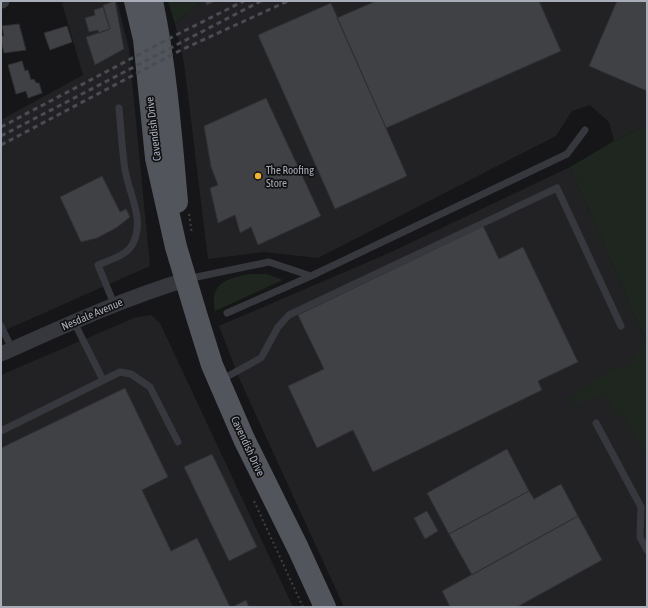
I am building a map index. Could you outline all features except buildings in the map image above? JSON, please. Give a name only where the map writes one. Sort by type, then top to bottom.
[{"type":"main road","name":"Cavendish Drive","points":[[135,1],[144,39],[156,158],[185,280],[212,366],[244,438],[325,607]]},
{"type":"main road","name":"Cavendish Drive","points":[[152,1],[166,84],[185,280]]},
{"type":"street","name":"Nesdale Avenue","points":[[7,352],[114,304],[168,284],[185,280]]},
{"type":"lane","points":[[114,304],[98,265],[128,251],[135,238],[137,222],[136,209],[125,171],[119,108]]},
{"type":"lane","points":[[227,314],[311,276],[567,154],[585,130]]},
{"type":"lane","points":[[219,381],[261,358],[278,327],[289,315],[557,188],[621,326]]},
{"type":"lane","points":[[185,280],[269,262],[311,276]]},
{"type":"lane","points":[[74,322],[103,380]]},
{"type":"lane","points":[[1,326],[7,352]]},
{"type":"lane","points":[[1,431],[120,372],[131,374],[150,387],[178,442]]},
{"type":"lane","points":[[596,423],[641,507],[640,537],[647,550]]},
{"type":"shaded area","points":[[66,1],[117,1],[129,49],[150,266],[1,332],[1,120],[83,75],[62,3]]},
{"type":"shaded area","points":[[168,1],[201,1],[175,24]]},
{"type":"shaded area","points":[[201,1],[647,1],[647,125],[614,141],[609,122],[590,105],[572,111],[556,136],[318,258],[264,252],[208,259],[184,63],[175,24]]},
{"type":"shaded area","points":[[647,125],[647,458],[623,414],[618,416],[606,393],[575,406],[572,399],[586,386],[611,371],[628,367],[645,339],[570,167],[614,141]]},
{"type":"shaded area","points":[[570,167],[645,339],[647,401],[647,607],[344,607],[239,378],[219,326],[389,253]]},
{"type":"shaded area","points":[[250,274],[267,274],[283,280],[215,311],[214,301],[217,288],[227,280]]},
{"type":"shaded area","points":[[151,315],[160,323],[293,607],[1,607],[1,375],[134,318]]},
{"type":"railway","points":[[1,127],[244,1]]},
{"type":"railway","points":[[1,136],[261,1]]},
{"type":"railway","points":[[1,145],[181,50],[288,1]]},
{"type":"place","name":"The Roofing Store","points":[[258,176]]}]
